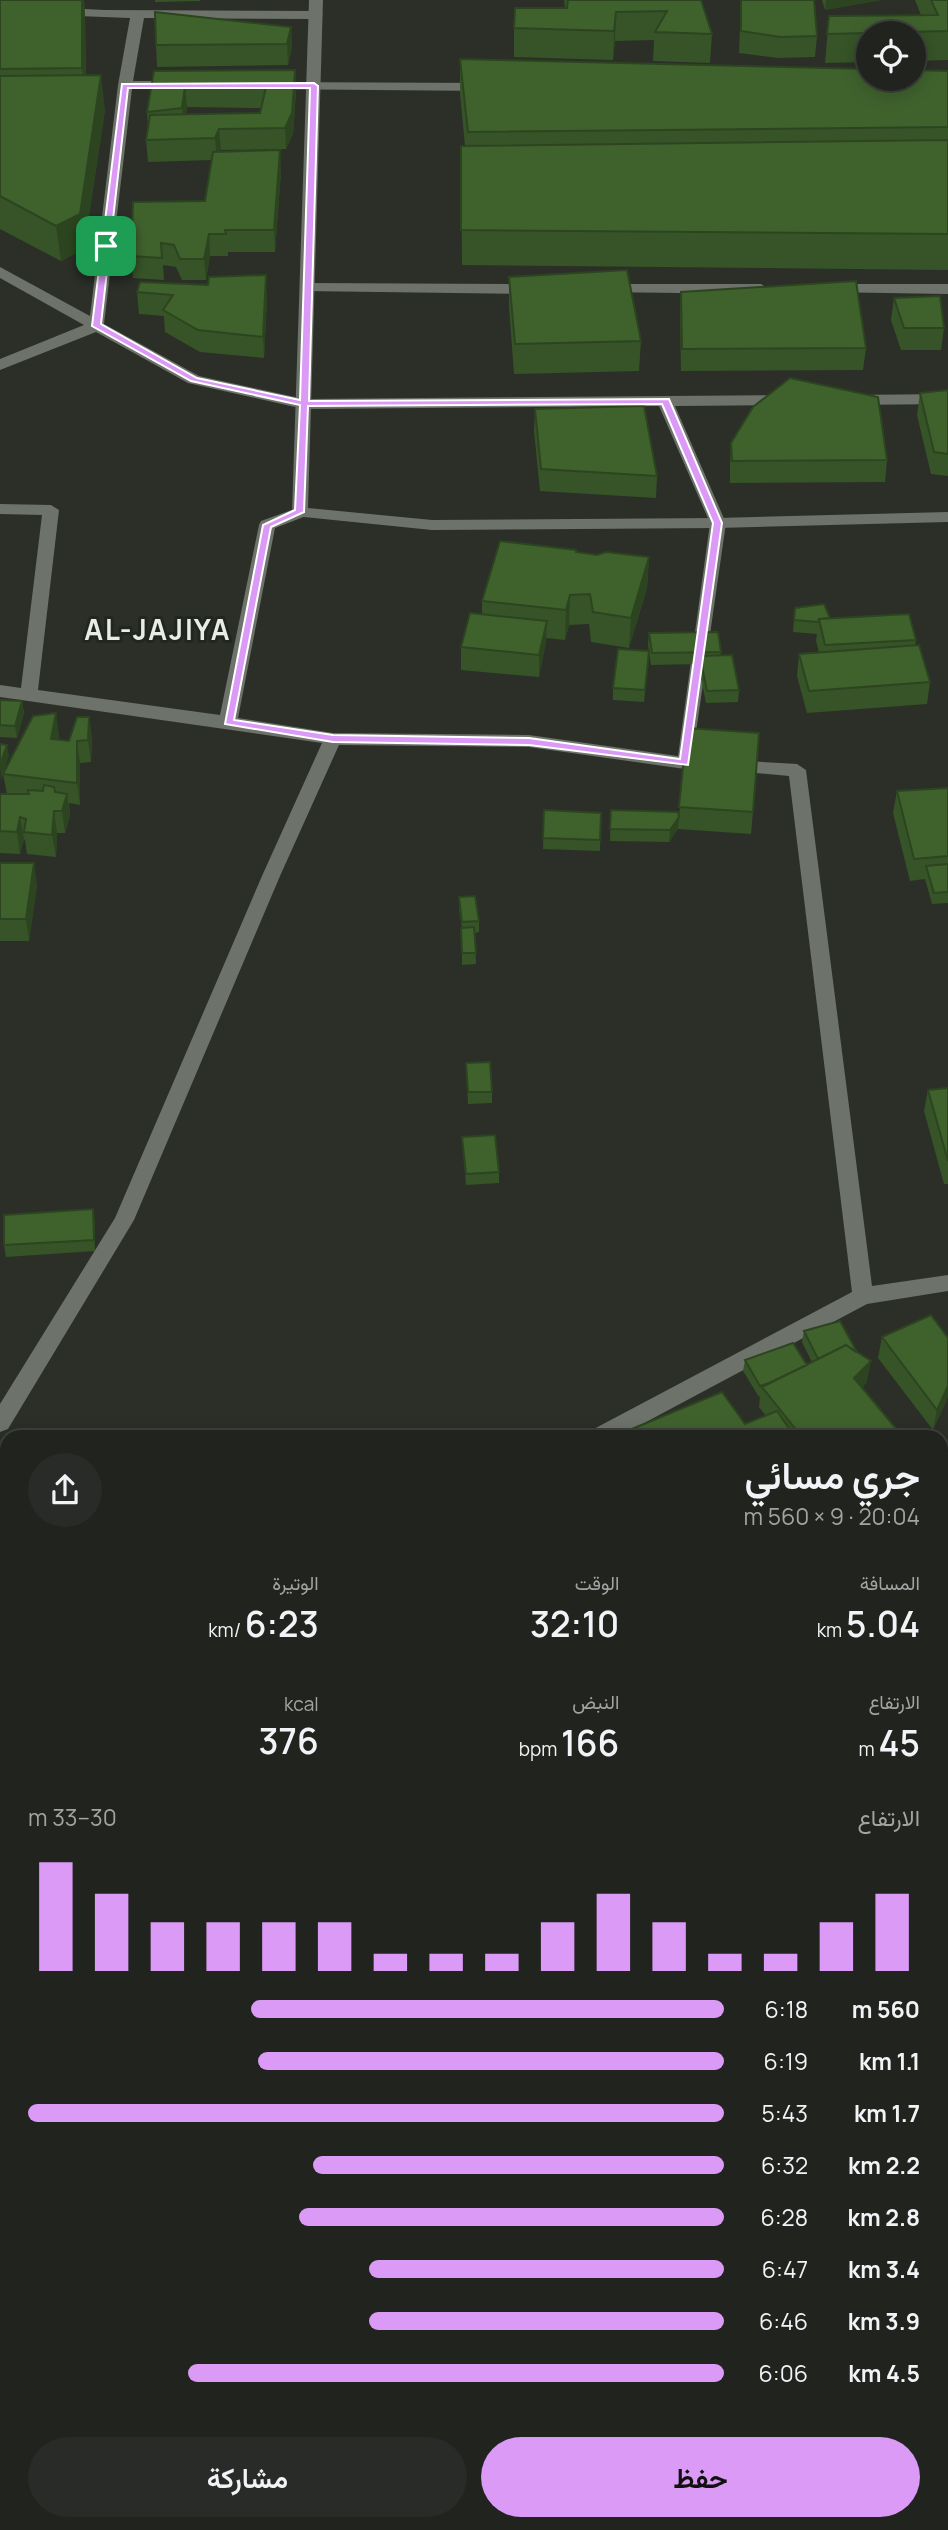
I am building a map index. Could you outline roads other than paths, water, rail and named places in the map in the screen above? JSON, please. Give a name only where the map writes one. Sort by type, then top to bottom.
[{"type":"street","points":[[0,9],[138,14],[316,8],[300,512]]},
{"type":"street","points":[[96,326],[125,85],[138,14]]},
{"type":"street","points":[[125,85],[192,85]]},
{"type":"street","points":[[246,86],[507,87]]},
{"type":"street","points":[[0,272],[194,380],[304,404],[801,400]]},
{"type":"street","points":[[308,288],[558,289]]},
{"type":"street","points":[[586,289],[781,289]]},
{"type":"street","points":[[809,289],[948,289]]},
{"type":"street","points":[[0,365],[96,326]]},
{"type":"street","points":[[841,400],[948,399]]},
{"type":"street","points":[[666,401],[718,523],[685,763]]},
{"type":"street","points":[[0,509],[51,510],[29,696]]},
{"type":"street","points":[[228,722],[267,525],[300,512],[432,525],[718,523],[948,517]]},
{"type":"street","points":[[0,691],[333,739],[529,741],[685,763],[797,770],[863,1296]]},
{"type":"street","points":[[0,1423],[124,1220],[271,876],[333,739]]},
{"type":"street","points":[[611,1430],[863,1296],[948,1283]]},
{"type":"district","name":"AL-JAJIYA","points":[[158,629]]}]
